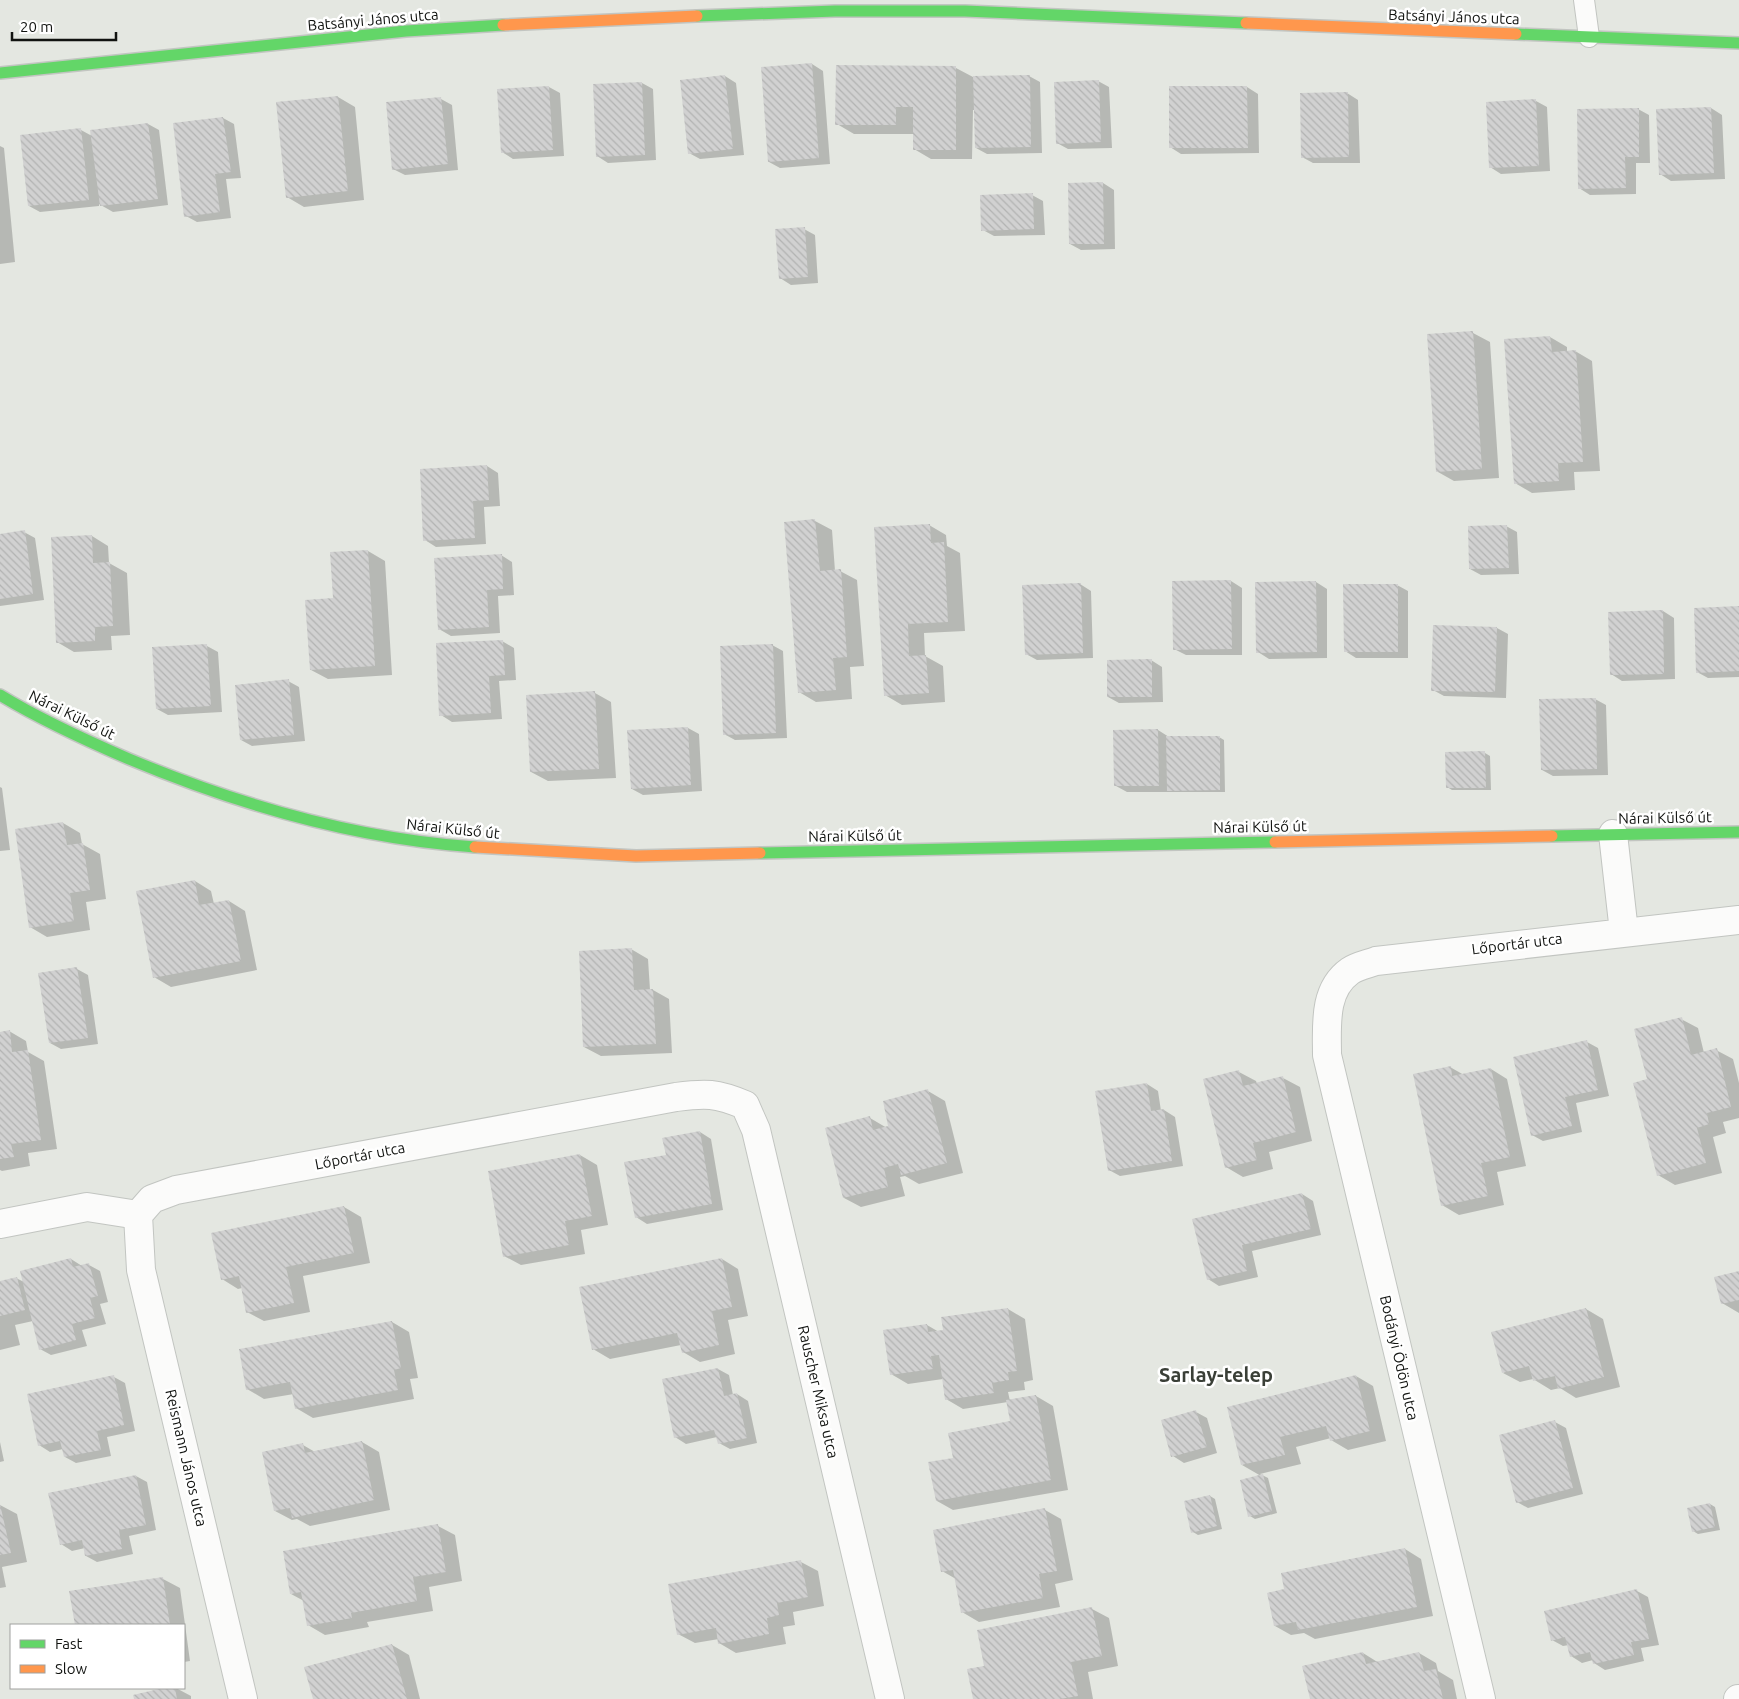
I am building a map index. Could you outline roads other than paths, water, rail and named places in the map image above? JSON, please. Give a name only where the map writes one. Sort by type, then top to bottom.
[{"type":"street","name":"Batsányi János utca","points":[[0,73],[406,31],[583,20],[835,11],[965,11],[1739,43]]},
{"type":"street","name":"Nárai Külső út","points":[[0,694],[20,707],[99,746],[179,780],[263,808],[365,834],[456,846],[636,856],[1739,832]]},
{"type":"street","points":[[1612,834],[1624,932]]},
{"type":"street","name":"Lőportár utca","points":[[1326,1017],[1334,988],[1351,970],[1376,961],[1739,920]]},
{"type":"street","name":"Bodányi Ödön utca","points":[[1326,1017],[1327,1055],[1480,1699]]},
{"type":"street","name":"Lőportár utca","points":[[138,1215],[152,1199],[176,1190],[676,1097],[705,1093],[728,1098]]},
{"type":"street","name":"Rauscher Miksa utca","points":[[728,1098],[745,1105],[756,1130],[890,1699]]},
{"type":"street","points":[[0,1224],[87,1207],[138,1215]]},
{"type":"street","name":"Reismann János utca","points":[[138,1215],[141,1270],[244,1699]]},
{"type":"lane","points":[[1584,0],[1589,37]]},
{"type":"district","name":"Sarlay-telep","points":[[1216,1375]]}]
